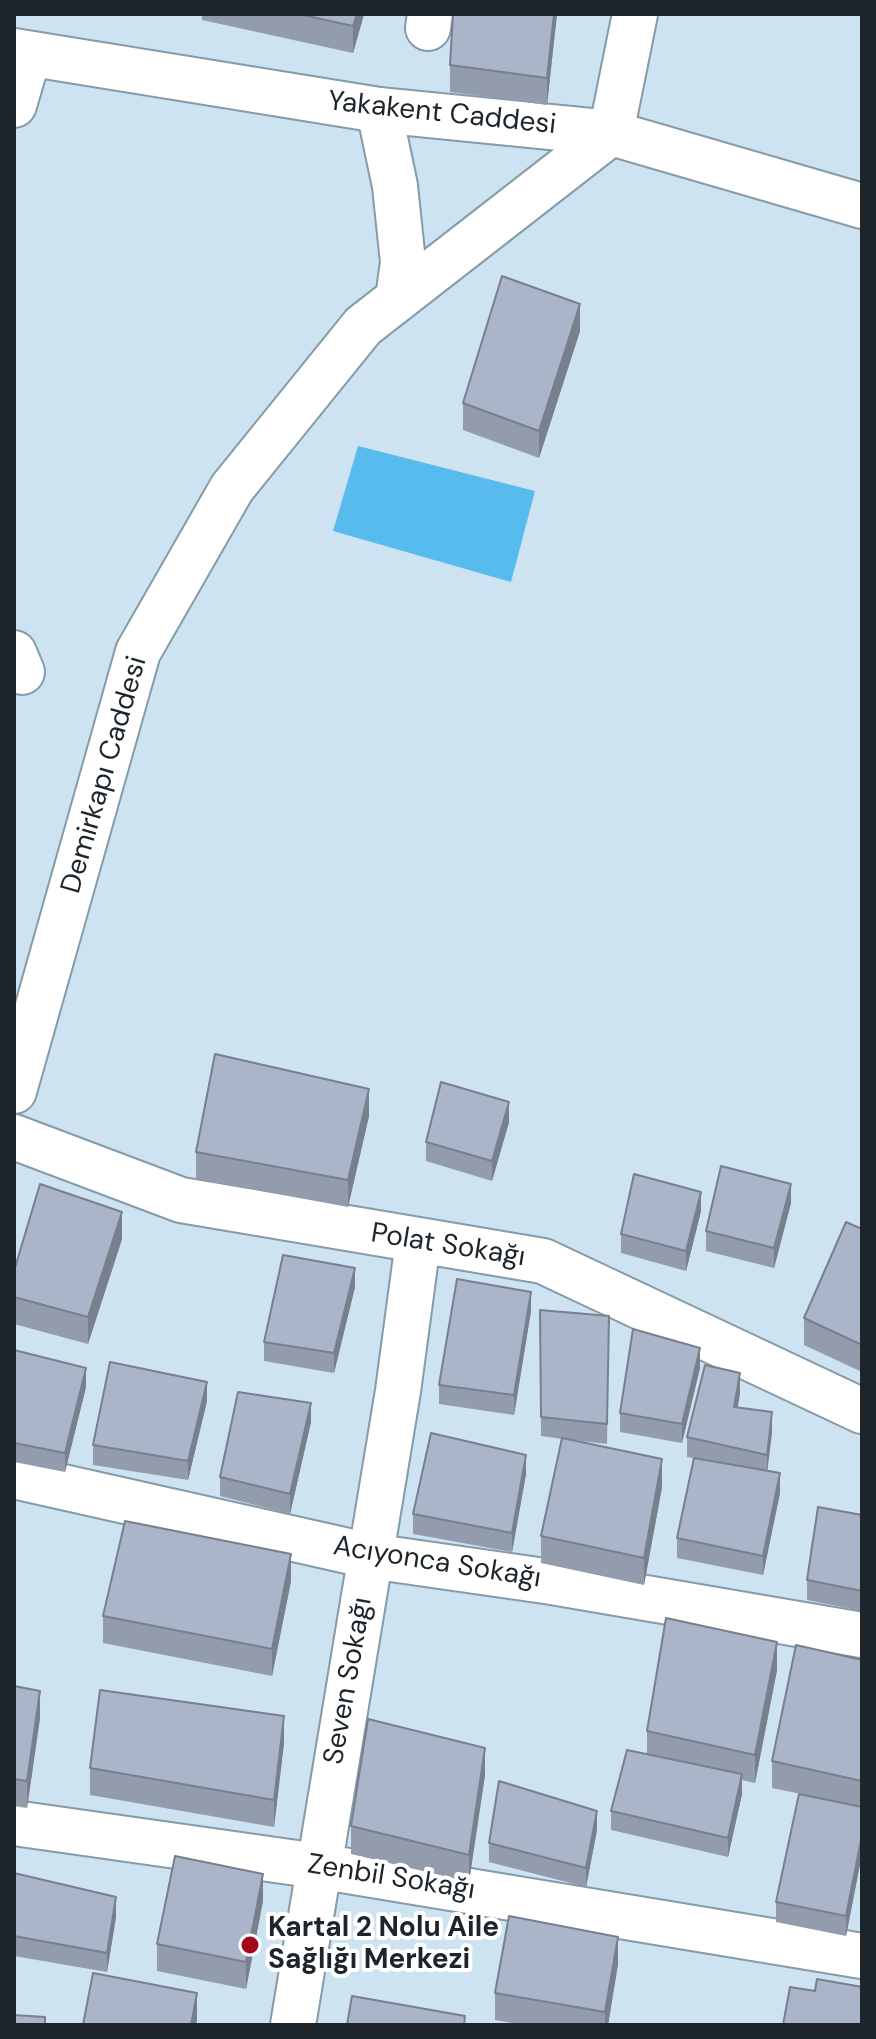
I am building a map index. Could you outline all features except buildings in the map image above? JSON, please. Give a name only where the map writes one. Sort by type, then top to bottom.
[{"type":"street","points":[[611,133],[635,14]]},
{"type":"street","points":[[14,105],[22,53]]},
{"type":"street","name":"Yakakent Caddesi","points":[[22,53],[379,110],[611,133],[862,206]]},
{"type":"street","points":[[379,110],[395,186],[403,262],[398,299]]},
{"type":"street","name":"Demirkapı Caddesi","points":[[14,1091],[138,652],[232,488],[363,326],[611,133]]},
{"type":"street","name":"Polat Sokağı","points":[[14,1137],[181,1200],[543,1261],[862,1411]]},
{"type":"street","name":"Seven Sokağı","points":[[293,2025],[418,1242]]},
{"type":"street","name":"Acıyonca Sokağı","points":[[14,1476],[370,1556],[552,1582],[862,1635]]},
{"type":"street","name":"Zenbil Sokağı","points":[[14,1823],[318,1866],[862,1956]]},
{"type":"shaded area","points":[[358,446],[535,491],[511,582],[333,531]]},
{"type":"place","name":"Kartal 2 Nolu Aile Sağlığı Merkezi","points":[[250,1945]]}]
